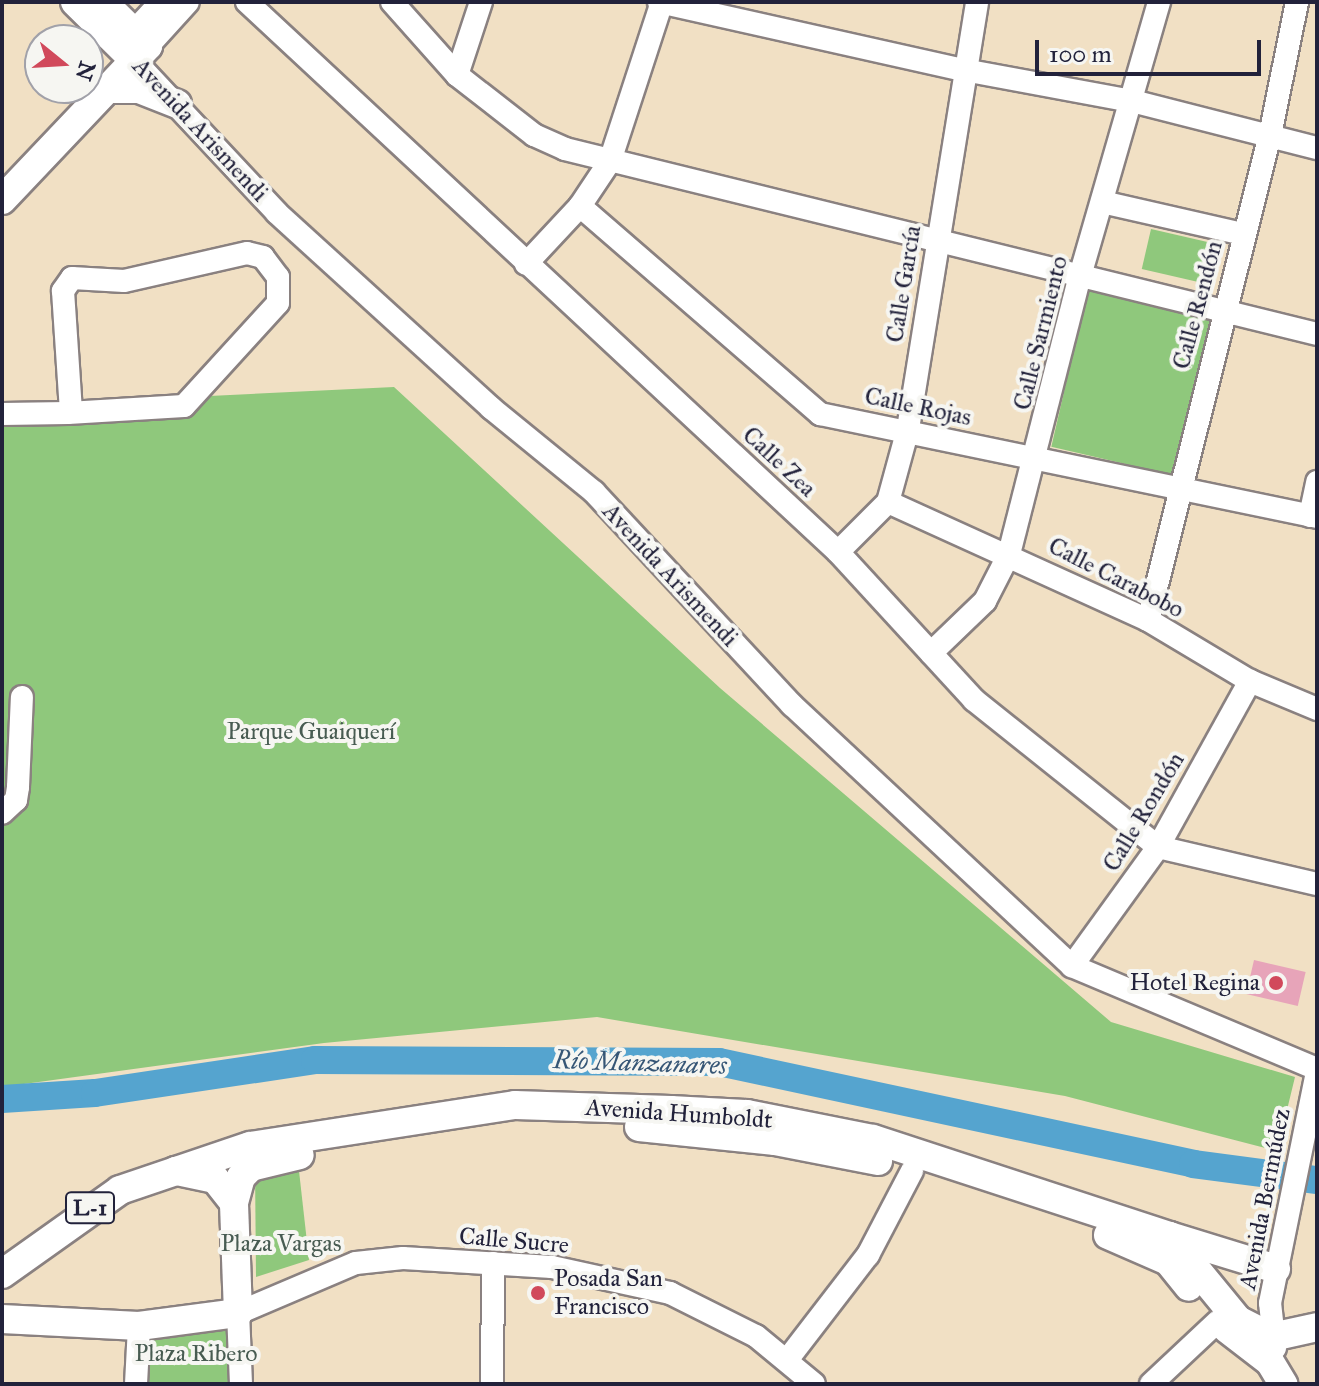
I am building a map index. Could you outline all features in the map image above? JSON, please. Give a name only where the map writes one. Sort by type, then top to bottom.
[{"type":"main road","name":"Avenida Arismendi","points":[[75,2],[134,46]]},
{"type":"main road","name":"Avenida Arismendi","points":[[103,2],[134,46]]},
{"type":"main road","points":[[104,76],[134,46]]},
{"type":"main road","points":[[104,87],[128,86],[177,104]]},
{"type":"main road","points":[[2,178],[76,104]]},
{"type":"main road","points":[[2,200],[79,104]]},
{"type":"main road","name":"Avenida Humboldt","points":[[7,1269],[95,1204],[150,1177],[250,1146],[515,1105],[747,1114],[873,1139],[1169,1236]]},
{"type":"main road","name":"Avenida Humboldt","points":[[234,1203],[241,1177],[251,1167],[352,1143],[527,1123],[586,1122],[775,1141],[912,1171],[1139,1245],[1168,1261],[1217,1322],[1270,1362],[1284,1384]]},
{"type":"main road","name":"L-1","points":[[176,1171],[215,1179],[234,1203]]},
{"type":"main road","points":[[2,1319],[139,1326],[238,1313],[234,1203]]},
{"type":"main road","points":[[1169,1236],[1238,1320],[1272,1337],[1317,1327]]},
{"type":"main road","name":"L-1","points":[[1169,1236],[1277,1261]]},
{"type":"street","points":[[134,46],[161,2]]},
{"type":"street","points":[[134,46],[188,2]]},
{"type":"street","name":"Calle Zea","points":[[247,2],[838,552],[974,700],[1158,847],[1317,884]]},
{"type":"street","points":[[392,2],[457,75],[534,135],[610,161],[1317,334]]},
{"type":"street","points":[[457,75],[481,2]]},
{"type":"street","points":[[526,264],[580,206],[610,161],[661,2],[964,70],[1132,101],[1317,148]]},
{"type":"street","name":"Calle García","points":[[838,552],[888,502],[908,429],[977,2]]},
{"type":"street","name":"Calle Sarmiento","points":[[931,653],[985,601],[1009,554],[1037,461],[1080,276],[1159,2]]},
{"type":"street","name":"Calle Rendón","points":[[1148,620],[1178,488],[1270,135],[1297,2]]},
{"type":"street","name":"Avenida Arismendi","points":[[134,46],[177,104],[277,213],[491,408],[594,492],[792,705],[1072,966],[1317,1070]]},
{"type":"street","points":[[1102,202],[1243,234]]},
{"type":"street","name":"Calle Rojas","points":[[580,206],[803,404],[820,414],[908,429],[1037,461],[1313,516]]},
{"type":"street","points":[[2,414],[71,412],[184,406],[278,303],[278,277],[263,257],[247,253],[124,281],[72,278],[63,291],[71,412]]},
{"type":"street","points":[[1313,516],[1317,482]]},
{"type":"street","name":"Calle Carabobo","points":[[888,502],[1009,554],[1148,620],[1250,681],[1317,709]]},
{"type":"street","name":"Calle Rondón","points":[[1072,966],[1158,847],[1250,681]]},
{"type":"street","points":[[2,813],[16,800],[22,697]]},
{"type":"street","name":"Avenida Bermúdez","points":[[1284,1384],[1272,1337],[1277,1261],[1317,1070]]},
{"type":"street","points":[[798,1374],[868,1255],[912,1171]]},
{"type":"street","name":"Calle Sucre","points":[[238,1313],[356,1263],[403,1258],[552,1267],[670,1293],[756,1336],[798,1374]]},
{"type":"street","points":[[492,1384],[493,1263]]},
{"type":"street","points":[[238,1313],[241,1384]]},
{"type":"street","points":[[1151,1384],[1217,1322]]},
{"type":"street","points":[[136,1384],[139,1326]]},
{"type":"green space","points":[[1151,229],[1208,242],[1198,282],[1142,269]]},
{"type":"green space","points":[[1088,288],[1212,317],[1175,475],[1051,447]]},
{"type":"green space","name":"Parque Guaiquerí","points":[[394,387],[720,688],[1111,1022],[1295,1077],[1277,1151],[1065,1096],[597,1017],[324,1043],[2,1087],[2,406]]},
{"type":"green space","name":"Plaza Vargas","points":[[298,1162],[309,1260],[256,1277],[255,1168]]},
{"type":"green space","name":"Plaza Ribero","points":[[228,1318],[232,1384],[143,1384],[147,1329]]},
{"type":"building","name":"Hotel Regina","points":[[1254,960],[1306,972],[1298,1006],[1246,994]]},
{"type":"waterway","name":"Río Manzanares","points":[[2,1099],[95,1093],[315,1060],[719,1062],[1193,1164],[1317,1180]]},
{"type":"place","name":"Hotel Regina","points":[[1276,983]]},
{"type":"place","name":"Posada San Francisco","points":[[538,1293]]}]
